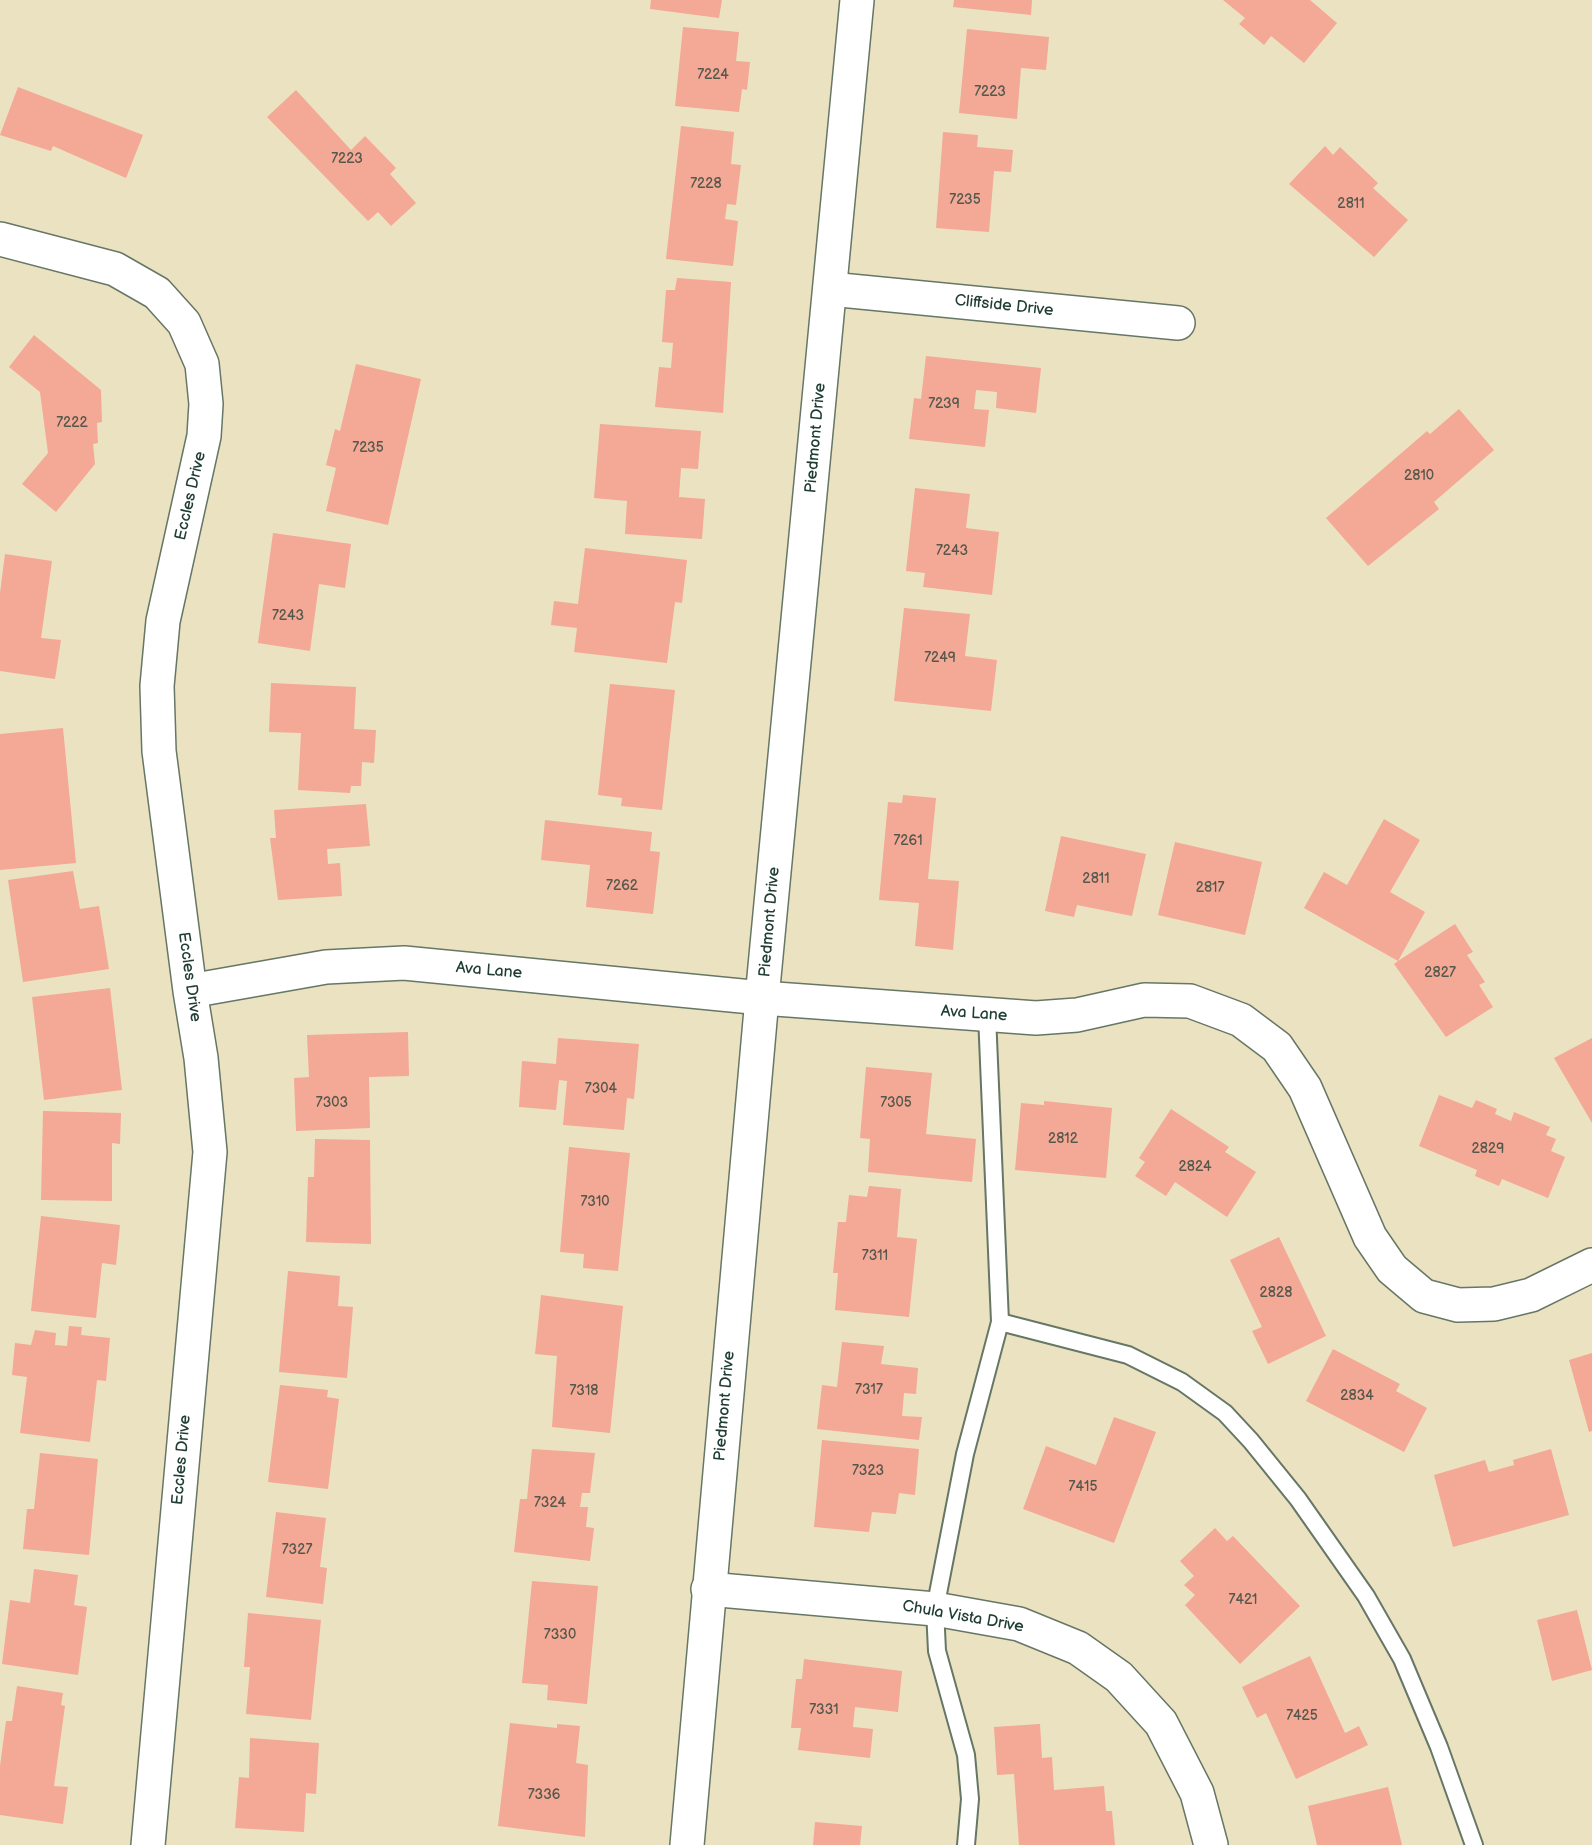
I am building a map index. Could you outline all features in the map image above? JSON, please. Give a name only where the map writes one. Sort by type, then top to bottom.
[{"type":"street","name":"Piedmont Drive","points":[[687,1845],[762,998],[857,0]]},
{"type":"street","name":"Eccles Drive","points":[[0,239],[115,269],[157,293],[184,323],[202,364],[206,404],[204,436],[163,621],[157,686],[159,752],[201,1058],[210,1152],[148,1845]]},
{"type":"street","name":"Cliffside Drive","points":[[830,289],[1178,323]]},
{"type":"street","name":"Ava Lane","points":[[190,991],[326,967],[404,963],[762,998],[1036,1018],[1077,1015],[1144,1000],[1190,1001],[1241,1020],[1277,1047],[1305,1088],[1370,1237],[1392,1269],[1424,1296],[1458,1305],[1494,1304],[1531,1294],[1592,1265]]},
{"type":"street","name":"Chula Vista Drive","points":[[708,1589],[935,1609],[1019,1624],[1078,1648],[1119,1677],[1161,1724],[1197,1793],[1211,1845]]},
{"type":"lane","points":[[966,1845],[970,1799],[966,1755],[937,1651],[935,1609],[965,1454],[1000,1322],[987,1015]]},
{"type":"lane","points":[[1000,1322],[1128,1355],[1182,1382],[1225,1413],[1251,1441],[1298,1499],[1366,1596],[1402,1659],[1439,1747],[1474,1845]]},
{"type":"building","points":[[651,0],[722,0],[719,18],[650,9]]},
{"type":"building","points":[[954,0],[1032,0],[1031,15],[953,7]]},
{"type":"building","points":[[1223,0],[1310,0],[1337,23],[1304,63],[1271,36],[1264,45],[1239,24],[1245,18]]},
{"type":"building","points":[[683,27],[739,32],[736,61],[750,62],[747,90],[742,89],[739,112],[675,106]]},
{"type":"building","points":[[967,29],[1049,37],[1046,70],[1021,68],[1017,119],[959,113]]},
{"type":"building","points":[[18,87],[143,135],[126,178],[53,146],[51,151],[0,135]]},
{"type":"building","points":[[296,90],[351,150],[365,136],[396,168],[390,174],[416,203],[391,226],[378,212],[368,221],[267,117]]},
{"type":"building","points":[[681,126],[734,132],[731,164],[741,165],[736,205],[727,204],[725,219],[738,221],[733,266],[666,259]]},
{"type":"building","points":[[943,132],[978,135],[977,147],[1013,150],[1011,172],[994,171],[989,232],[936,228]]},
{"type":"building","points":[[1325,146],[1333,155],[1340,147],[1378,183],[1373,188],[1408,220],[1374,257],[1289,184]]},
{"type":"building","points":[[677,278],[731,282],[723,413],[655,407],[659,367],[671,368],[673,343],[662,342],[666,290],[675,290]]},
{"type":"building","points":[[34,335],[101,390],[102,422],[97,423],[98,443],[93,444],[95,464],[56,512],[22,484],[48,453],[40,392],[9,367]]},
{"type":"building","points":[[926,356],[1041,368],[1036,413],[996,408],[997,392],[976,390],[974,409],[989,410],[985,447],[909,439],[914,398],[921,399]]},
{"type":"building","points":[[356,364],[421,379],[388,525],[326,511],[336,468],[326,465],[335,429],[340,431]]},
{"type":"building","points":[[1459,409],[1494,450],[1434,502],[1439,509],[1368,566],[1326,518],[1427,431],[1430,434]]},
{"type":"building","points":[[600,424],[701,431],[698,469],[681,468],[679,497],[705,499],[702,539],[625,534],[627,501],[594,498]]},
{"type":"building","points":[[915,488],[970,494],[966,528],[999,532],[992,595],[923,587],[925,573],[906,571]]},
{"type":"building","points":[[273,533],[351,544],[345,588],[319,584],[310,651],[258,643]]},
{"type":"building","points":[[585,548],[687,560],[682,603],[675,602],[667,663],[574,652],[577,628],[551,625],[554,601],[578,604]]},
{"type":"building","points":[[5,554],[52,561],[41,638],[61,640],[55,679],[0,671],[0,593]]},
{"type":"building","points":[[904,608],[970,614],[965,656],[997,660],[991,711],[894,701]]},
{"type":"building","points":[[271,683],[356,687],[354,729],[376,730],[374,763],[362,762],[361,786],[351,786],[350,793],[298,790],[301,733],[269,732]]},
{"type":"building","points":[[610,684],[675,690],[662,810],[621,806],[622,798],[598,795]]},
{"type":"building","points":[[63,728],[76,863],[0,870],[0,734]]},
{"type":"building","points":[[903,795],[936,798],[928,879],[959,881],[953,950],[915,946],[919,903],[879,900],[888,802],[902,803]]},
{"type":"building","points":[[366,804],[370,846],[327,849],[328,864],[340,863],[342,896],[278,900],[270,838],[276,838],[274,810]]},
{"type":"building","points":[[1384,819],[1420,840],[1390,892],[1425,912],[1398,961],[1304,908],[1324,872],[1347,885]]},
{"type":"building","points":[[545,820],[652,832],[650,851],[660,852],[653,914],[586,907],[590,865],[541,860]]},
{"type":"building","points":[[1061,836],[1146,854],[1132,916],[1077,905],[1074,917],[1045,911]]},
{"type":"building","points":[[1175,842],[1262,862],[1245,935],[1158,915]]},
{"type":"building","points":[[73,871],[80,909],[99,906],[109,969],[23,982],[8,880]]},
{"type":"building","points":[[1455,924],[1473,952],[1467,955],[1485,982],[1479,985],[1493,1007],[1446,1037],[1394,964]]},
{"type":"building","points":[[110,988],[122,1090],[44,1100],[32,997]]},
{"type":"building","points":[[408,1032],[409,1076],[369,1077],[370,1128],[296,1131],[294,1078],[309,1077],[307,1035]]},
{"type":"building","points":[[558,1038],[639,1044],[634,1099],[627,1098],[624,1130],[563,1125],[567,1081],[559,1080],[556,1110],[519,1107],[522,1061],[556,1064]]},
{"type":"building","points":[[1592,1038],[1592,1123],[1554,1058]]},
{"type":"building","points":[[866,1067],[932,1073],[926,1134],[976,1139],[972,1182],[868,1172],[870,1139],[860,1138]]},
{"type":"building","points":[[1439,1095],[1472,1108],[1476,1100],[1497,1109],[1495,1114],[1511,1121],[1514,1112],[1550,1127],[1546,1135],[1556,1139],[1551,1151],[1565,1157],[1548,1198],[1502,1179],[1499,1186],[1475,1176],[1477,1170],[1419,1146]]},
{"type":"building","points":[[1044,1101],[1112,1108],[1106,1178],[1015,1170],[1021,1103],[1044,1105]]},
{"type":"building","points":[[1171,1109],[1229,1147],[1225,1152],[1256,1172],[1227,1217],[1175,1182],[1166,1196],[1135,1176],[1145,1162],[1139,1158]]},
{"type":"building","points":[[43,1111],[121,1113],[120,1144],[112,1143],[112,1201],[41,1200]]},
{"type":"building","points":[[315,1139],[370,1140],[371,1244],[306,1242],[308,1177],[314,1177]]},
{"type":"building","points":[[569,1147],[630,1153],[618,1271],[583,1268],[584,1254],[560,1252]]},
{"type":"building","points":[[869,1186],[901,1189],[897,1237],[917,1239],[909,1317],[835,1310],[838,1273],[833,1273],[838,1222],[846,1222],[849,1195],[867,1197]]},
{"type":"building","points":[[41,1216],[120,1225],[116,1265],[102,1263],[96,1318],[31,1311]]},
{"type":"building","points":[[1279,1237],[1326,1336],[1268,1364],[1252,1331],[1262,1327],[1230,1260]]},
{"type":"building","points":[[288,1271],[340,1276],[338,1306],[353,1307],[347,1378],[279,1372]]},
{"type":"building","points":[[541,1295],[623,1306],[610,1433],[552,1427],[557,1356],[535,1354]]},
{"type":"building","points":[[69,1326],[82,1327],[81,1335],[110,1338],[106,1381],[97,1380],[90,1442],[20,1433],[27,1377],[12,1375],[15,1343],[31,1345],[35,1330],[56,1333],[55,1345],[67,1346]]},
{"type":"building","points":[[842,1342],[884,1346],[881,1364],[918,1368],[916,1394],[904,1393],[902,1416],[922,1417],[919,1440],[817,1429],[822,1385],[837,1387]]},
{"type":"building","points":[[1333,1349],[1400,1384],[1396,1391],[1427,1408],[1404,1452],[1306,1401]]},
{"type":"building","points":[[1592,1353],[1592,1431],[1589,1432],[1569,1360]]},
{"type":"building","points":[[280,1385],[328,1390],[327,1397],[339,1399],[328,1489],[268,1482]]},
{"type":"building","points":[[1114,1417],[1156,1432],[1114,1543],[1023,1509],[1046,1446],[1096,1465]]},
{"type":"building","points":[[822,1440],[919,1449],[915,1495],[899,1493],[896,1514],[872,1512],[869,1532],[814,1527]]},
{"type":"building","points":[[532,1449],[595,1453],[590,1493],[582,1493],[580,1507],[588,1507],[586,1527],[594,1528],[590,1561],[514,1552],[520,1499],[527,1499]]},
{"type":"building","points":[[1551,1449],[1569,1515],[1453,1547],[1434,1475],[1485,1460],[1489,1472],[1514,1465],[1513,1460]]},
{"type":"building","points":[[40,1453],[98,1459],[89,1555],[23,1549],[27,1509],[34,1509]]},
{"type":"building","points":[[276,1512],[326,1518],[320,1567],[327,1568],[323,1604],[266,1597]]},
{"type":"building","points":[[1215,1528],[1227,1541],[1233,1536],[1300,1606],[1240,1664],[1185,1605],[1195,1595],[1184,1585],[1194,1576],[1180,1561]]},
{"type":"building","points":[[34,1569],[78,1575],[74,1605],[87,1607],[78,1675],[2,1664],[10,1600],[30,1603]]},
{"type":"building","points":[[532,1581],[598,1586],[587,1704],[547,1700],[548,1685],[522,1683]]},
{"type":"building","points":[[1577,1610],[1592,1670],[1552,1681],[1537,1620]]},
{"type":"building","points":[[248,1613],[321,1620],[311,1720],[246,1714],[250,1667],[244,1667]]},
{"type":"building","points":[[1310,1656],[1345,1733],[1359,1726],[1368,1745],[1296,1779],[1266,1713],[1257,1718],[1242,1687]]},
{"type":"building","points":[[804,1659],[902,1671],[898,1712],[855,1707],[853,1727],[873,1729],[870,1758],[798,1750],[801,1728],[791,1728],[796,1679],[802,1679]]},
{"type":"building","points":[[17,1686],[63,1693],[61,1705],[65,1706],[54,1786],[68,1787],[63,1824],[0,1815],[0,1766],[6,1721],[12,1721]]},
{"type":"building","points":[[510,1723],[557,1728],[557,1724],[580,1726],[576,1763],[588,1765],[585,1837],[498,1826]]},
{"type":"building","points":[[1040,1724],[1042,1758],[1052,1757],[1054,1790],[1104,1786],[1106,1811],[1112,1811],[1115,1845],[1019,1845],[1014,1774],[997,1775],[994,1727]]},
{"type":"building","points":[[250,1738],[319,1743],[316,1794],[306,1793],[304,1832],[235,1828],[239,1777],[249,1778]]},
{"type":"building","points":[[1388,1787],[1402,1845],[1317,1845],[1308,1806]]},
{"type":"building","points":[[815,1822],[862,1826],[860,1845],[813,1845]]}]
